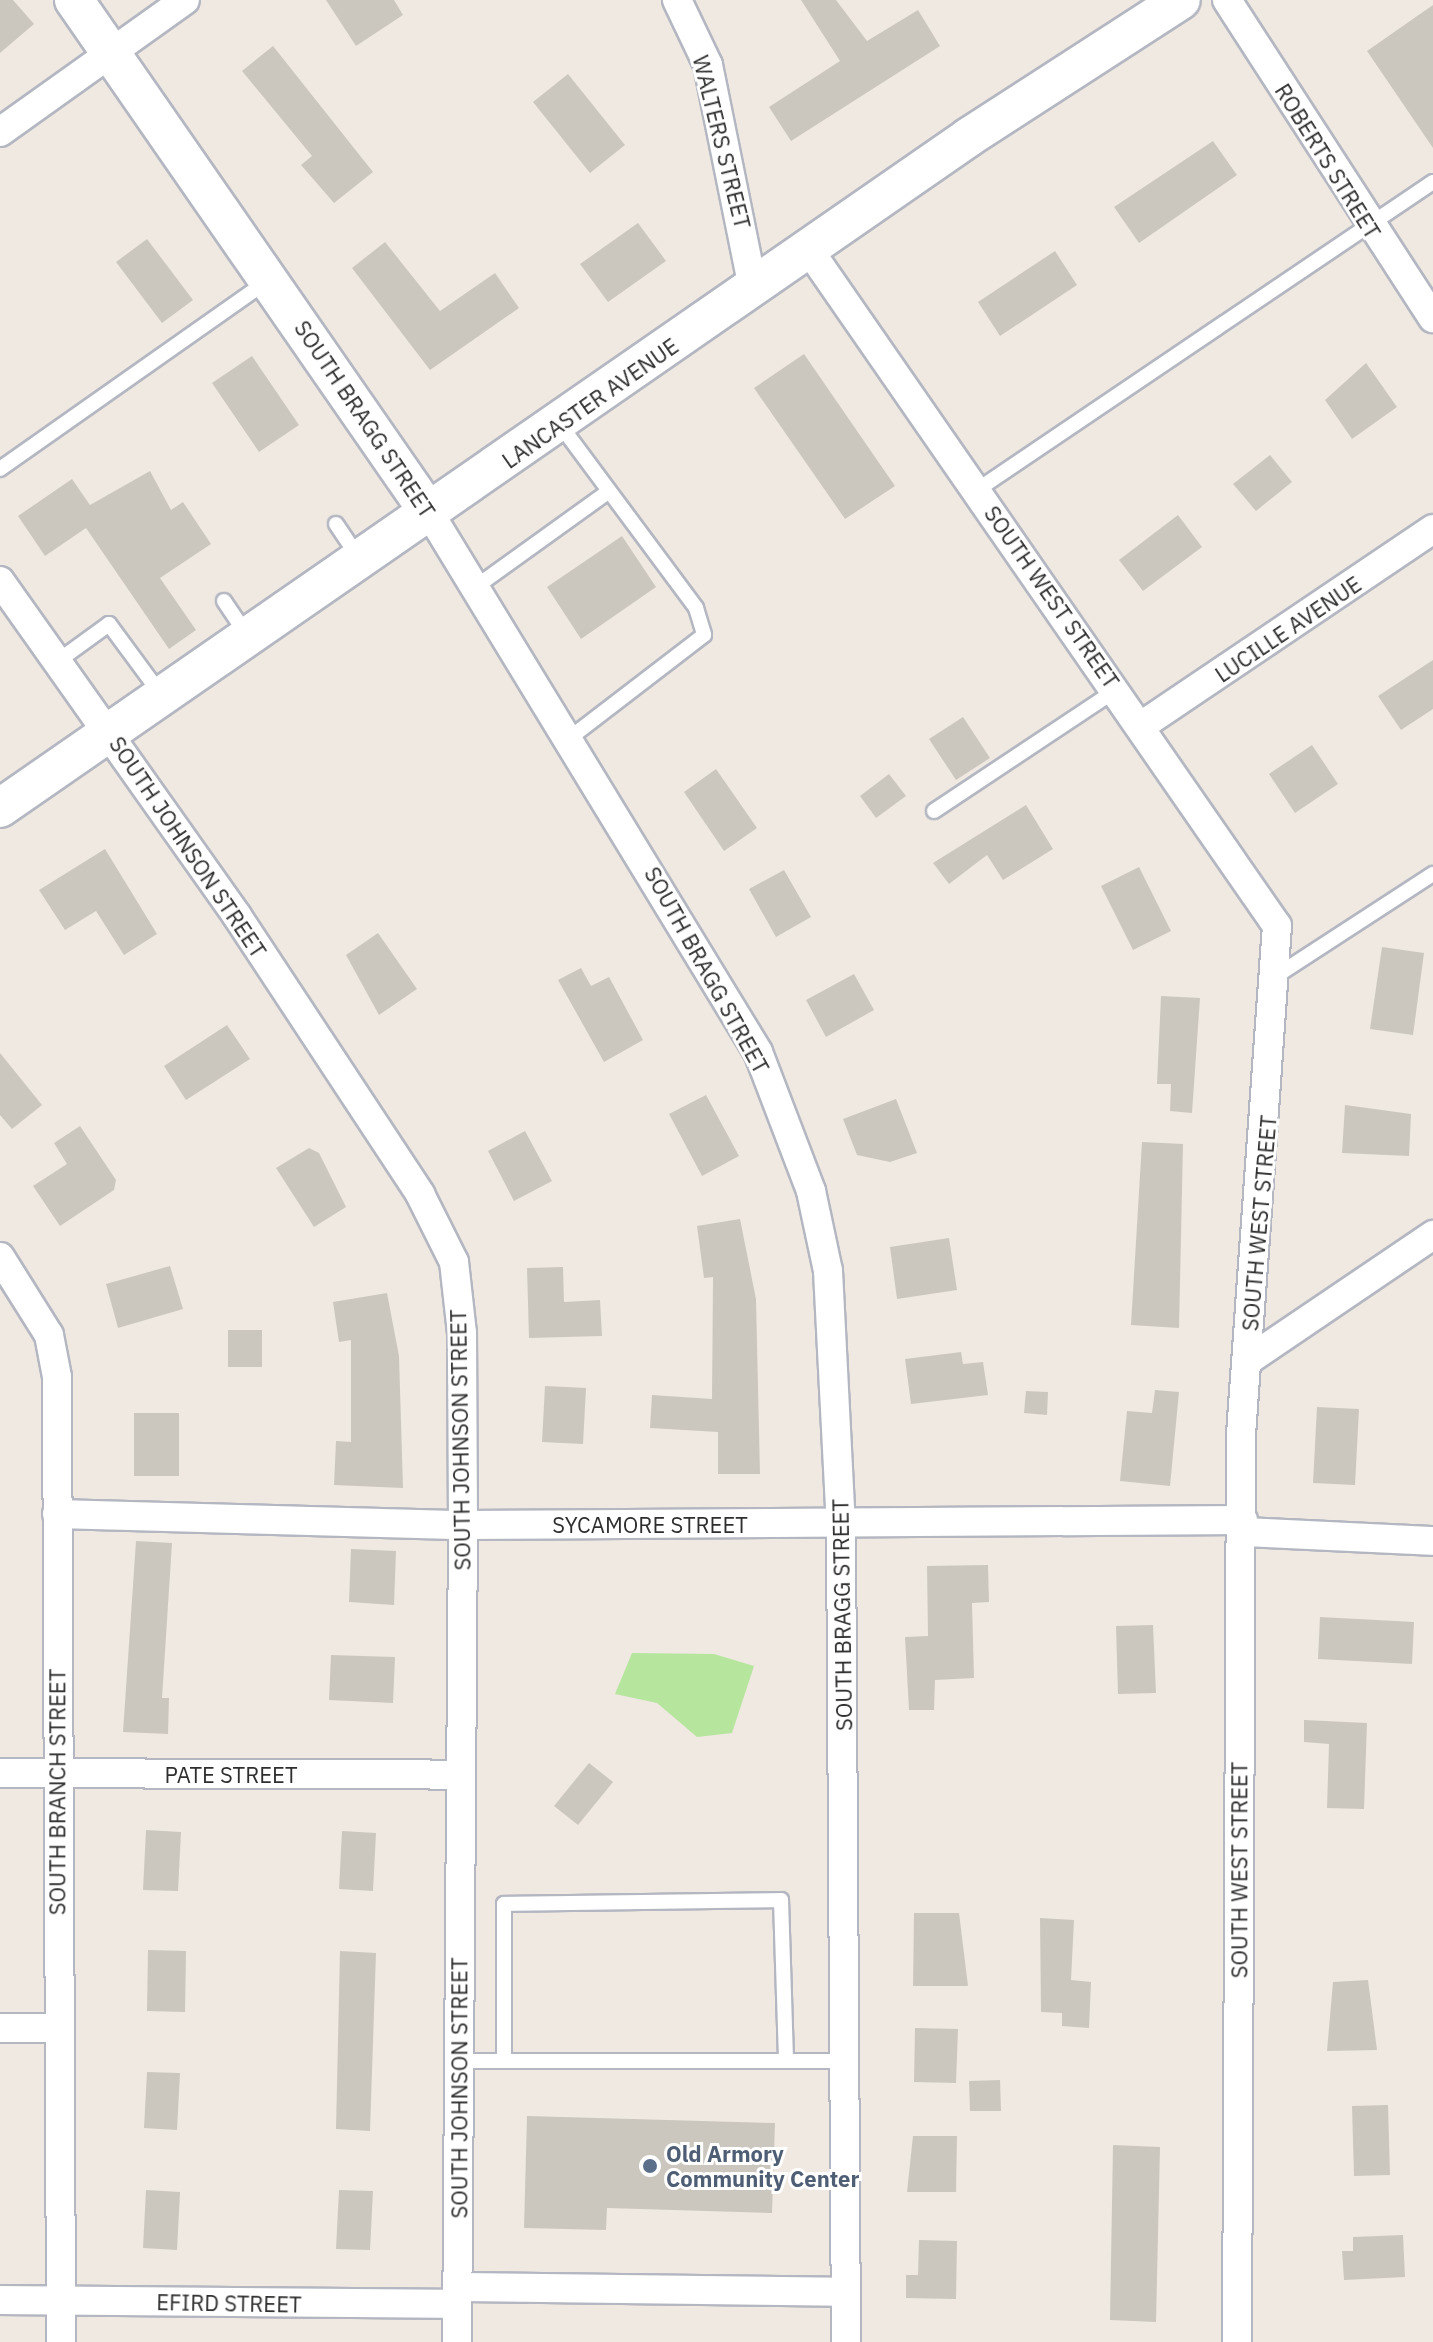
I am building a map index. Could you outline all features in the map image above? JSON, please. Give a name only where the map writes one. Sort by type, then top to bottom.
[{"type":"main road","name":"SOUTH BRAGG STREET","points":[[74,0],[430,514]]},
{"type":"main road","name":"LANCASTER AVENUE","points":[[0,808],[561,426],[753,288],[1181,0]]},
{"type":"street","points":[[0,132],[109,51],[185,0]]},
{"type":"street","name":"WALTERS STREET","points":[[677,0],[708,65],[753,288]]},
{"type":"street","name":"ROBERTS STREET","points":[[1227,0],[1368,227],[1433,318]]},
{"type":"street","name":"SOUTH WEST STREET","points":[[809,250],[1277,926],[1279,974],[1247,1361],[1237,2342]]},
{"type":"street","name":"SOUTH BRAGG STREET","points":[[430,514],[570,738],[758,1052],[811,1191],[828,1271],[841,1525],[846,2342]]},
{"type":"street","name":"LUCILLE AVENUE","points":[[1141,726],[1433,529]]},
{"type":"street","name":"SOUTH JOHNSON STREET","points":[[0,581],[109,733],[420,1194],[454,1262],[462,1333],[463,1525],[457,2342]]},
{"type":"street","points":[[1247,1361],[1433,1235]]},
{"type":"street","name":"SOUTH BRANCH STREET","points":[[0,1257],[49,1335],[57,1377],[56,2028],[61,2342]]},
{"type":"street","name":"SYCAMORE STREET","points":[[57,1514],[463,1525],[1243,1526],[1433,1541]]},
{"type":"street","name":"PATE STREET","points":[[0,1773],[461,1775]]},
{"type":"street","points":[[0,2028],[56,2028]]},
{"type":"street","name":"EFIRD STREET","points":[[0,2300],[846,2292]]},
{"type":"lane","points":[[977,490],[1433,182]]},
{"type":"lane","points":[[0,469],[270,279]]},
{"type":"lane","points":[[561,426],[605,494],[696,608],[704,635],[570,738]]},
{"type":"lane","points":[[477,586],[605,494]]},
{"type":"lane","points":[[336,524],[360,561]]},
{"type":"lane","points":[[224,601],[248,637]]},
{"type":"lane","points":[[58,661],[109,624],[162,696]]},
{"type":"lane","points":[[934,811],[1116,690]]},
{"type":"lane","points":[[1279,974],[1433,874]]},
{"type":"lane","points":[[504,2061],[504,1904],[781,1900],[786,2060]]},
{"type":"lane","points":[[459,2061],[846,2061]]},
{"type":"green space","points":[[632,1653],[714,1654],[754,1666],[732,1733],[697,1737],[657,1703],[615,1694]]},
{"type":"building","points":[[0,0],[13,0],[34,24],[0,53]]},
{"type":"building","points":[[326,0],[394,0],[403,15],[356,46]]},
{"type":"building","points":[[801,0],[836,0],[867,41],[918,10],[940,46],[791,141],[769,107],[840,61]]},
{"type":"building","points":[[1433,5],[1433,148],[1367,51]]},
{"type":"building","points":[[273,46],[373,172],[334,203],[301,165],[312,156],[242,71]]},
{"type":"building","points":[[568,74],[625,145],[590,173],[533,102]]},
{"type":"building","points":[[1213,141],[1237,175],[1139,243],[1114,207]]},
{"type":"building","points":[[638,223],[666,261],[608,302],[580,264]]},
{"type":"building","points":[[147,239],[193,300],[162,323],[116,262]]},
{"type":"building","points":[[385,242],[440,311],[495,273],[519,308],[430,370],[352,268]]},
{"type":"building","points":[[1055,251],[1077,285],[1000,336],[978,302]]},
{"type":"building","points":[[804,354],[895,486],[845,519],[754,388]]},
{"type":"building","points":[[252,356],[299,425],[259,452],[212,383]]},
{"type":"building","points":[[1366,363],[1397,407],[1352,439],[1325,400]]},
{"type":"building","points":[[1270,455],[1292,482],[1256,511],[1233,484]]},
{"type":"building","points":[[150,471],[171,510],[183,502],[211,544],[160,578],[196,630],[169,649],[86,528],[45,556],[18,516],[72,479],[90,505]]},
{"type":"building","points":[[1178,515],[1202,547],[1143,591],[1119,560]]},
{"type":"building","points":[[622,536],[656,587],[581,639],[547,587]]},
{"type":"building","points":[[1433,660],[1433,709],[1401,730],[1378,696]]},
{"type":"building","points":[[963,717],[990,758],[956,780],[929,739]]},
{"type":"building","points":[[1312,745],[1338,784],[1295,813],[1269,774]]},
{"type":"building","points":[[716,769],[757,828],[724,851],[684,792]]},
{"type":"building","points":[[889,774],[906,796],[876,818],[860,796]]},
{"type":"building","points":[[1026,805],[1053,849],[1003,880],[987,855],[949,884],[933,863]]},
{"type":"building","points":[[105,849],[157,934],[124,955],[96,911],[65,930],[39,890]]},
{"type":"building","points":[[1139,867],[1171,931],[1133,950],[1101,886]]},
{"type":"building","points":[[784,870],[811,917],[776,937],[749,889]]},
{"type":"building","points":[[378,933],[417,989],[379,1015],[346,955]]},
{"type":"building","points":[[1382,947],[1424,953],[1413,1035],[1370,1029]]},
{"type":"building","points":[[581,968],[591,986],[609,977],[643,1040],[604,1062],[558,980]]},
{"type":"building","points":[[854,974],[874,1010],[826,1037],[806,1000]]},
{"type":"building","points":[[1161,996],[1200,998],[1192,1113],[1170,1111],[1171,1084],[1157,1084]]},
{"type":"building","points":[[227,1025],[250,1059],[186,1100],[164,1066]]},
{"type":"building","points":[[0,1053],[42,1105],[12,1129],[0,1115]]},
{"type":"building","points":[[706,1095],[739,1156],[702,1176],[669,1114]]},
{"type":"building","points":[[896,1099],[917,1153],[890,1162],[857,1155],[843,1119]]},
{"type":"building","points":[[1345,1105],[1411,1114],[1409,1156],[1342,1153]]},
{"type":"building","points":[[80,1126],[116,1180],[114,1190],[60,1226],[33,1186],[67,1164],[54,1143]]},
{"type":"building","points":[[525,1131],[552,1181],[514,1201],[488,1151]]},
{"type":"building","points":[[1142,1142],[1183,1144],[1179,1328],[1131,1325]]},
{"type":"building","points":[[309,1148],[319,1153],[346,1207],[314,1227],[276,1168]]},
{"type":"building","points":[[740,1219],[756,1299],[760,1474],[718,1474],[718,1432],[650,1428],[652,1395],[712,1399],[713,1277],[704,1278],[697,1226]]},
{"type":"building","points":[[949,1238],[957,1290],[897,1299],[890,1247]]},
{"type":"building","points":[[170,1266],[183,1309],[118,1328],[106,1284]]},
{"type":"building","points":[[563,1267],[564,1302],[600,1300],[602,1336],[529,1338],[527,1268]]},
{"type":"building","points":[[387,1293],[399,1356],[403,1488],[334,1485],[336,1441],[351,1442],[351,1340],[339,1342],[333,1302]]},
{"type":"building","points":[[228,1330],[262,1330],[262,1367],[228,1367]]},
{"type":"building","points":[[961,1352],[963,1364],[983,1362],[988,1395],[911,1404],[905,1359]]},
{"type":"building","points":[[545,1386],[586,1388],[583,1444],[542,1442]]},
{"type":"building","points":[[1155,1390],[1179,1392],[1170,1486],[1120,1481],[1127,1411],[1152,1413]]},
{"type":"building","points":[[1026,1391],[1048,1392],[1047,1415],[1024,1413]]},
{"type":"building","points":[[1317,1407],[1359,1409],[1355,1485],[1313,1483]]},
{"type":"building","points":[[134,1413],[179,1413],[179,1476],[134,1476]]},
{"type":"building","points":[[136,1541],[172,1543],[162,1698],[169,1698],[168,1734],[123,1732]]},
{"type":"building","points":[[351,1549],[396,1551],[394,1605],[349,1602]]},
{"type":"building","points":[[988,1565],[989,1602],[972,1603],[974,1678],[935,1680],[934,1710],[909,1710],[905,1637],[928,1636],[927,1566]]},
{"type":"building","points":[[1320,1617],[1414,1622],[1412,1664],[1318,1659]]},
{"type":"building","points":[[1153,1625],[1156,1693],[1118,1694],[1116,1626]]},
{"type":"building","points":[[331,1655],[395,1657],[393,1703],[329,1700]]},
{"type":"building","points":[[1304,1720],[1367,1723],[1364,1809],[1327,1808],[1329,1744],[1304,1742]]},
{"type":"building","points":[[589,1763],[613,1782],[578,1825],[554,1806]]},
{"type":"building","points":[[146,1830],[181,1832],[178,1891],[143,1890]]},
{"type":"building","points":[[342,1831],[376,1833],[373,1891],[339,1889]]},
{"type":"building","points":[[914,1913],[959,1913],[968,1986],[913,1986]]},
{"type":"building","points":[[1040,1918],[1074,1920],[1071,1980],[1091,1982],[1089,2028],[1062,2026],[1062,2013],[1041,2012]]},
{"type":"building","points":[[148,1950],[186,1951],[185,2012],[147,2011]]},
{"type":"building","points":[[340,1951],[376,1953],[370,2131],[336,2129]]},
{"type":"building","points":[[1368,1980],[1377,2050],[1327,2051],[1333,1982]]},
{"type":"building","points":[[915,2028],[958,2029],[956,2083],[914,2082]]},
{"type":"building","points":[[147,2072],[180,2073],[177,2130],[144,2128]]},
{"type":"building","points":[[1000,2080],[1001,2111],[970,2111],[969,2081]]},
{"type":"building","points":[[1388,2105],[1390,2175],[1354,2176],[1352,2106]]},
{"type":"building","name":"Old Armory Community Center","points":[[527,2116],[775,2123],[772,2213],[607,2208],[606,2230],[524,2228]]},
{"type":"building","points":[[913,2136],[957,2136],[956,2192],[907,2192]]},
{"type":"building","points":[[1113,2145],[1160,2147],[1156,2322],[1110,2320]]},
{"type":"building","points":[[146,2190],[180,2192],[177,2250],[143,2248]]},
{"type":"building","points":[[339,2190],[373,2191],[370,2250],[336,2249]]},
{"type":"building","points":[[1403,2235],[1405,2277],[1344,2280],[1342,2251],[1353,2251],[1353,2237]]},
{"type":"building","points":[[919,2240],[957,2241],[956,2299],[906,2298],[906,2275],[918,2275]]},
{"type":"place","name":"Old Armory Community Center","points":[[650,2166]]}]
